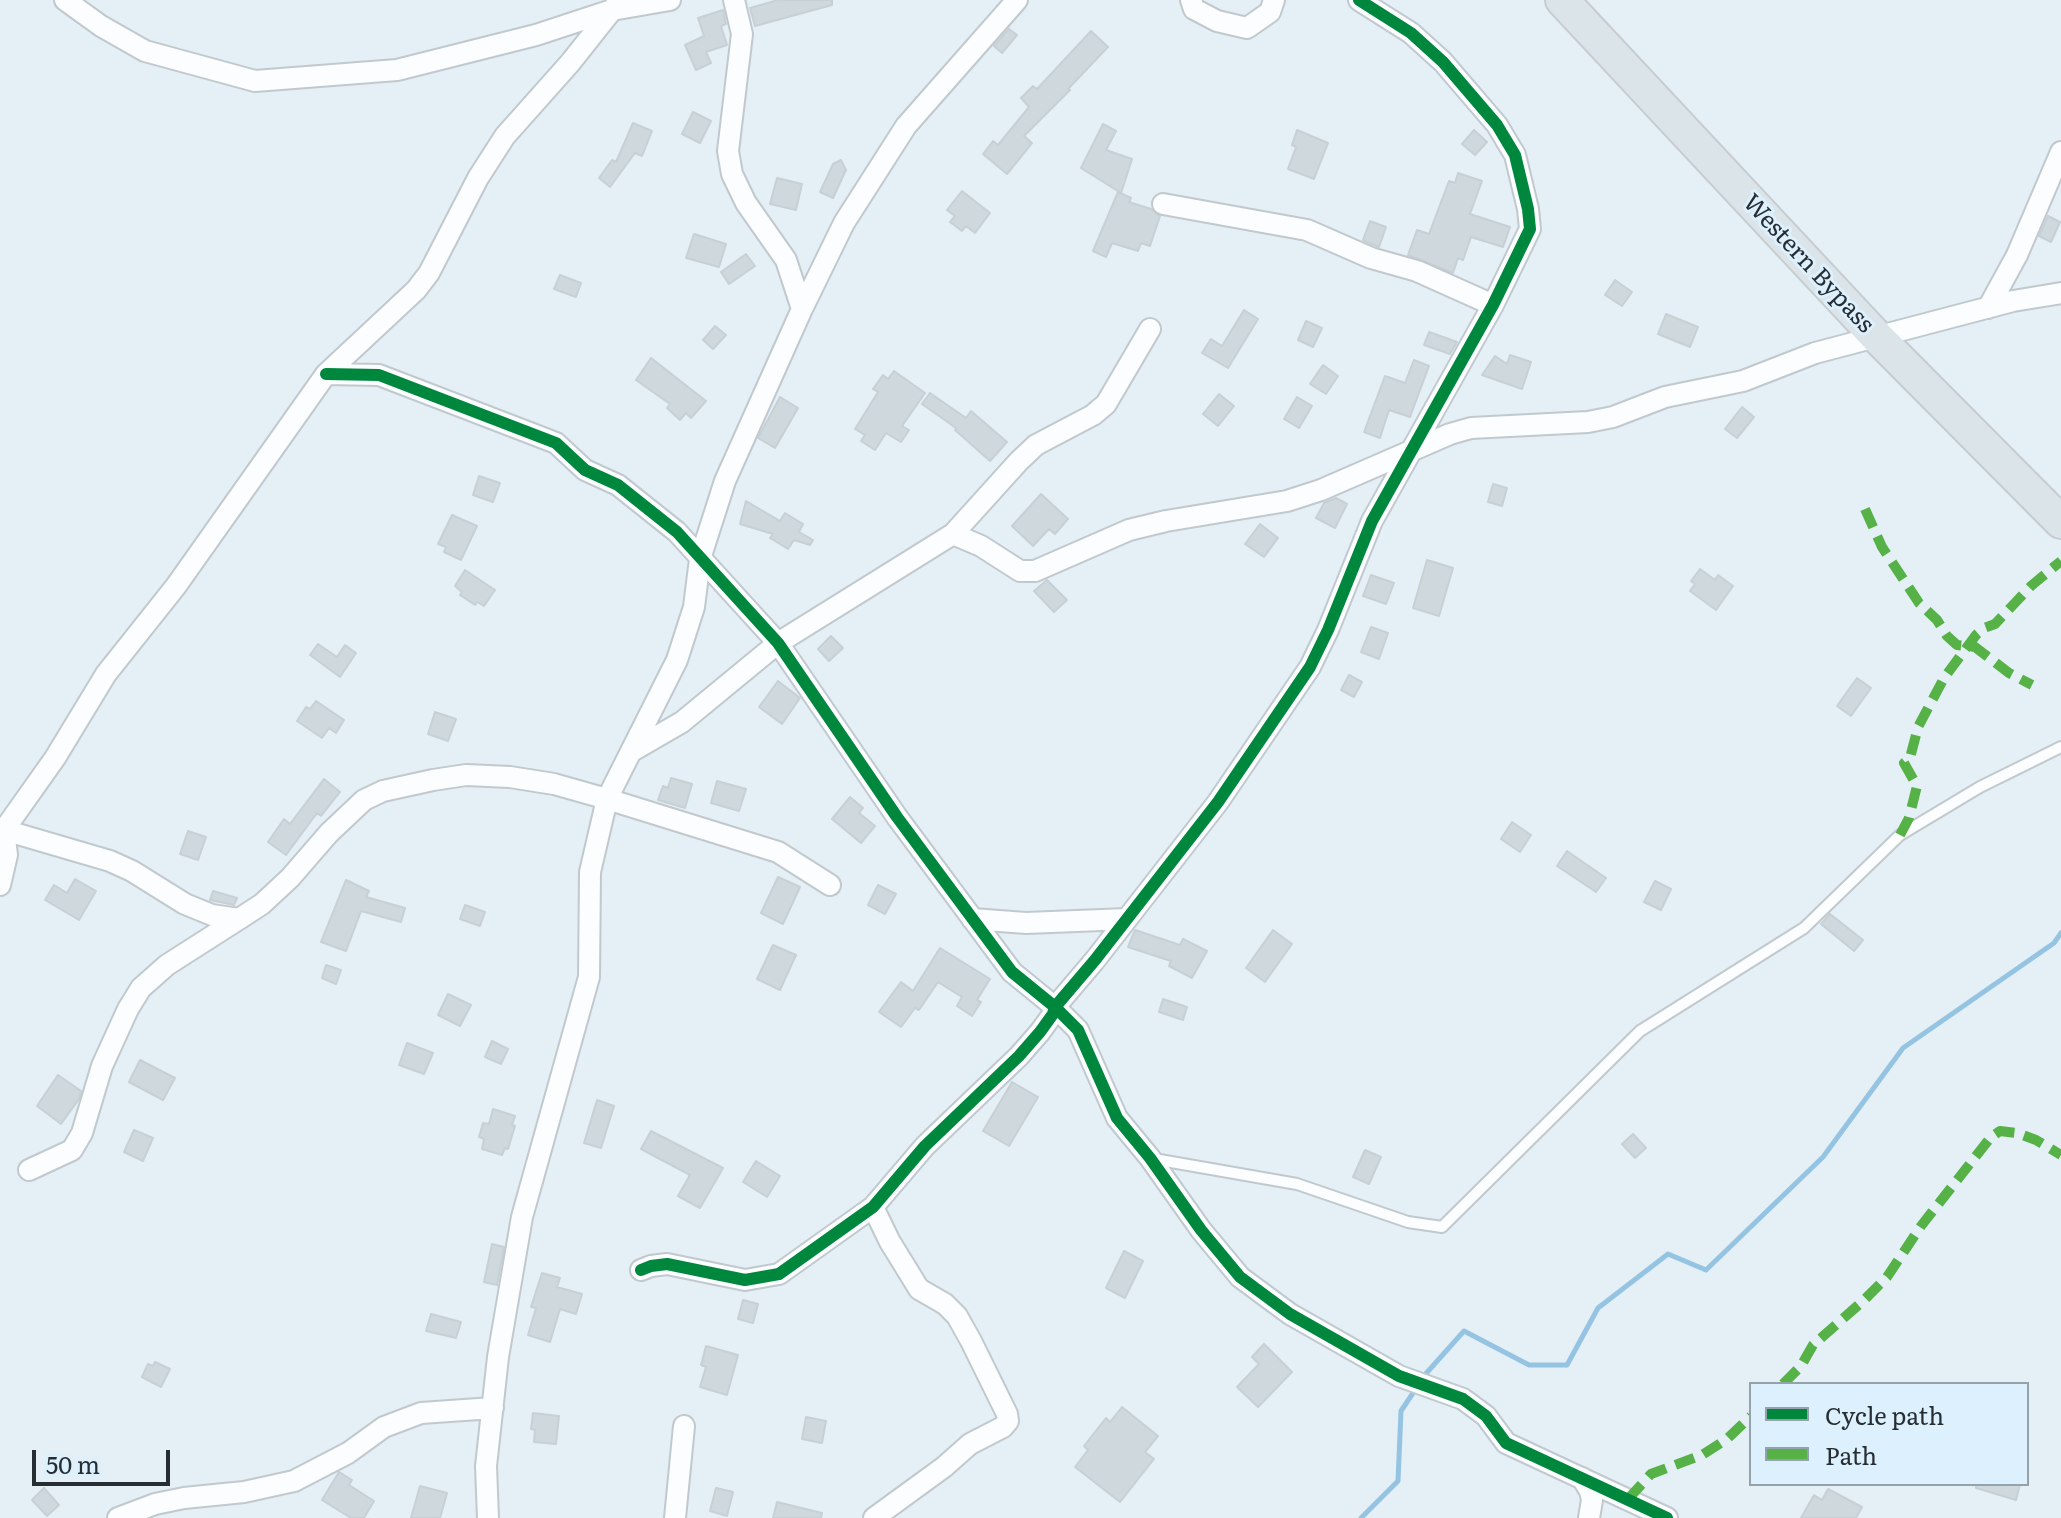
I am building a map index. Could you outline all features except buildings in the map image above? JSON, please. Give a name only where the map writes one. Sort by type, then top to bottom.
[{"type":"main road","name":"Western Bypass","points":[[1562,0],[1877,337],[2061,522]]},
{"type":"street","points":[[65,0],[101,26],[145,51],[255,81],[397,70],[536,35],[616,5],[670,0]]},
{"type":"street","points":[[734,0],[742,34],[728,151],[732,174],[746,203],[786,260],[802,309]]},
{"type":"street","points":[[488,1518],[486,1479],[498,1357],[522,1217],[589,977],[590,872],[607,799],[677,660],[694,607],[700,559],[733,461],[844,223],[906,126],[1017,0]]},
{"type":"street","points":[[1191,0],[1194,9],[1217,21],[1247,28],[1270,12],[1274,0]]},
{"type":"street","points":[[641,1270],[667,1264],[745,1280],[766,1278],[794,1266],[873,1207],[925,1146],[1019,1056],[1053,1014],[1055,1007],[1218,802],[1310,667],[1372,521],[1493,305],[1530,229],[1515,155],[1497,125],[1443,62],[1411,33],[1359,0]]},
{"type":"street","points":[[0,885],[7,855],[4,830],[55,758],[106,674],[176,586],[326,374],[416,290],[436,261],[478,178],[505,136],[616,5]]},
{"type":"street","points":[[1988,308],[2017,255],[2061,152]]},
{"type":"street","points":[[1163,204],[1307,230],[1371,258],[1417,271],[1493,305]]},
{"type":"street","points":[[953,534],[981,546],[1020,571],[1035,571],[1129,530],[1287,501],[1321,490],[1414,448],[1471,428],[1588,422],[1613,417],[1665,397],[1743,381],[1815,353],[1988,308],[2061,293]]},
{"type":"street","points":[[632,751],[682,722],[778,643],[953,534],[1036,445],[1093,415],[1106,404],[1150,329]]},
{"type":"street","points":[[326,374],[379,375],[556,443],[585,470],[618,485],[677,532],[778,643],[897,817],[1012,972],[1078,1030],[1117,1118],[1240,1277],[1290,1314],[1402,1377],[1463,1399],[1486,1416],[1506,1443],[1667,1518]]},
{"type":"street","points":[[29,1170],[72,1150],[82,1133],[102,1066],[141,988],[167,965],[262,904],[364,800],[383,791],[466,775],[510,777],[554,784],[778,852],[830,885]]},
{"type":"street","points":[[4,830],[110,861],[185,904],[212,915],[239,919]]},
{"type":"street","points":[[972,919],[1026,923],[1127,919]]},
{"type":"street","points":[[873,1207],[919,1289],[945,1304],[957,1316],[1008,1421],[1003,1427],[970,1444],[874,1518]]},
{"type":"street","points":[[118,1518],[155,1504],[244,1492],[294,1481],[348,1453],[399,1420],[421,1413],[493,1408]]},
{"type":"street","points":[[675,1518],[684,1426]]},
{"type":"street","points":[[1582,1478],[1592,1500],[1589,1518]]},
{"type":"lane","points":[[1150,1158],[1297,1184],[1408,1222],[1442,1227],[1640,1031],[1804,928],[1900,835],[1980,787],[2061,747]]},
{"type":"waterway","points":[[1422,1378],[1464,1331],[1529,1365],[1567,1365],[1598,1308],[1668,1254],[1706,1270],[1823,1157],[1903,1048],[2054,943],[2061,933]]},
{"type":"waterway","points":[[1361,1518],[1398,1481],[1401,1411],[1417,1387]]},
{"type":"marked path","points":[[1865,509],[1882,547],[1919,603],[1937,620],[1947,636],[1957,645],[1975,647],[2009,673],[2032,685]]},
{"type":"marked path","points":[[1900,835],[1909,818],[1917,786],[1904,763],[1910,758],[1918,727],[1944,678],[1976,635],[1995,624],[2031,586],[2061,561]]},
{"type":"marked path","points":[[1785,1382],[1801,1366],[1813,1345],[1887,1277],[1921,1226],[1991,1137],[2000,1131],[2017,1133],[2061,1155]]},
{"type":"marked path","points":[[1628,1499],[1651,1474],[1702,1455],[1727,1439],[1749,1418]]},
{"type":"cycle path","points":[[641,1270],[667,1264],[745,1280],[779,1274],[873,1207],[925,1146],[1040,1032],[1055,1007],[1218,802],[1310,667],[1372,521],[1493,305],[1530,229],[1515,155],[1497,125],[1443,62],[1411,33],[1359,0]]},
{"type":"cycle path","points":[[326,374],[379,375],[556,443],[585,470],[618,485],[677,532],[778,643],[897,817],[1012,972],[1078,1030],[1117,1118],[1240,1277],[1290,1314],[1399,1376],[1463,1399],[1486,1416],[1506,1443],[1667,1518]]}]
